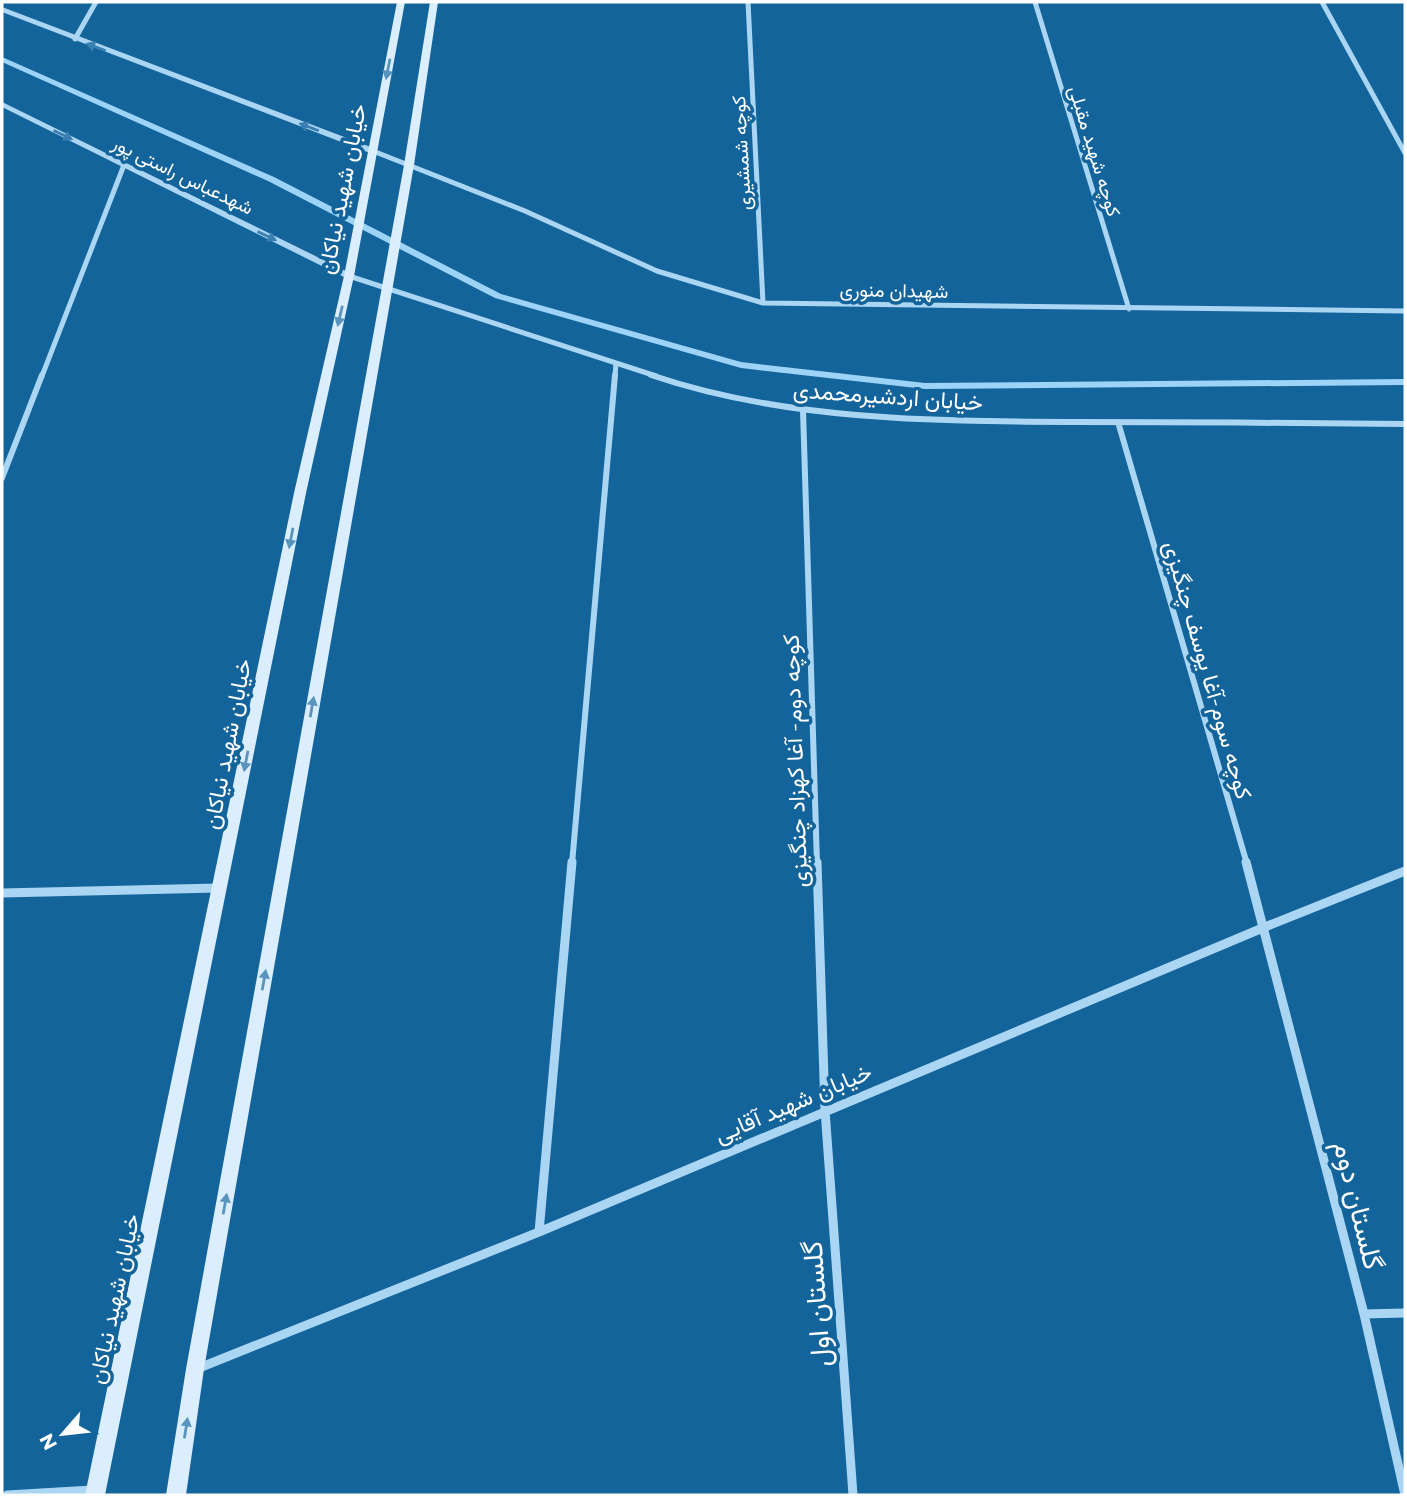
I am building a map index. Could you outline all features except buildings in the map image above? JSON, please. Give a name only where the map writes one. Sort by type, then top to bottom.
[{"type":"main road","name":"خیابان شهید نیاکان","points":[[96,1493],[300,493],[349,276],[401,2]]},
{"type":"main road","points":[[176,1495],[195,1369],[409,164],[434,2]]},
{"type":"street","points":[[75,39],[96,2]]},
{"type":"street","name":"کوچه شمشیری","points":[[748,2],[763,303]]},
{"type":"street","name":"کوچه شهید مقبلی","points":[[1035,2],[1129,309]]},
{"type":"street","points":[[1322,2],[1405,153]]},
{"type":"street","points":[[2,9],[373,151]]},
{"type":"street","name":"شهدعباس راستی پور","points":[[2,104],[349,276]]},
{"type":"street","name":"شهیدان منوری","points":[[373,151],[536,215],[657,271],[763,303],[1405,311]]},
{"type":"street","points":[[2,478],[124,165]]},
{"type":"street","name":"خیابان اردشیرمحمدی","points":[[349,276],[684,386],[803,410],[970,421],[1405,424]]},
{"type":"street","points":[[538,1232],[616,363]]},
{"type":"street","name":"کوچه دوم- آغا کهزاد چنگیزی","points":[[803,410],[825,1110]]},
{"type":"street","name":"کوچه سوم-آغا یوسف چنگیزی","points":[[1118,422],[1265,927]]},
{"type":"street","name":"خیابان شهید آقایی","points":[[195,1369],[538,1232],[825,1110],[1405,871]]},
{"type":"street","points":[[2,894],[221,888]]},
{"type":"street","name":"گلستان دوم","points":[[1265,927],[1364,1314],[1405,1494]]},
{"type":"street","name":"گلستان اول","points":[[825,1110],[853,1495]]},
{"type":"street","points":[[1364,1314],[1405,1313]]},
{"type":"street","points":[[7,1495],[96,1493]]},
{"type":"waterway","points":[[2,59],[271,179],[498,296],[741,365],[925,386],[1405,382]]}]
